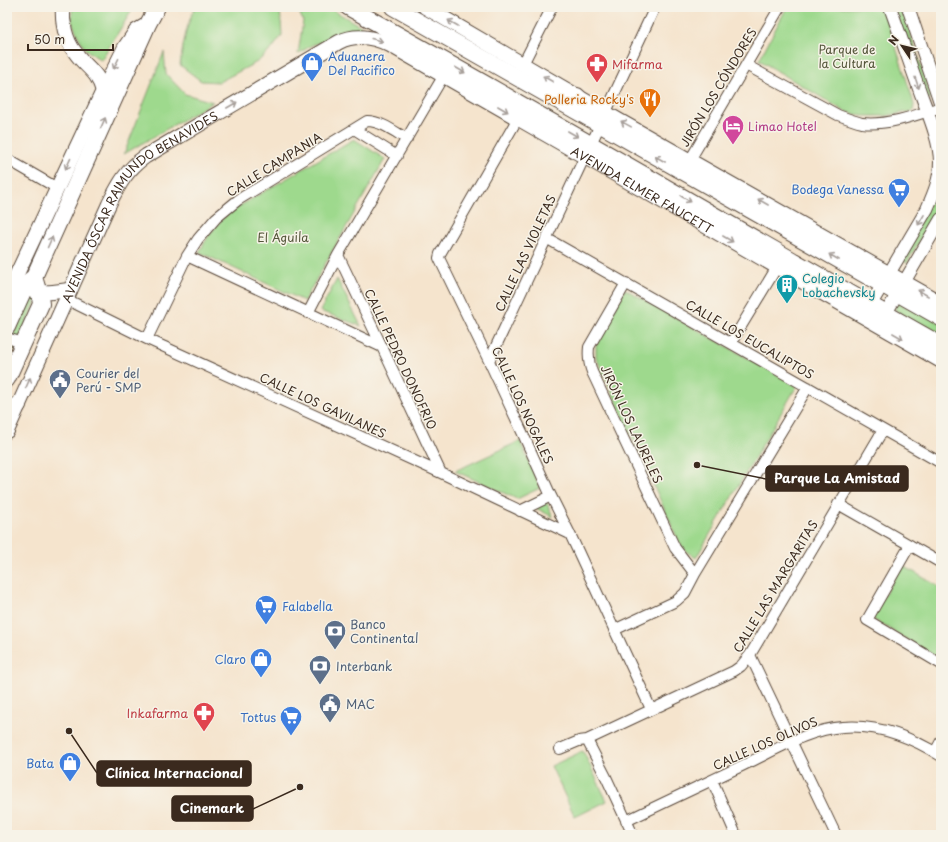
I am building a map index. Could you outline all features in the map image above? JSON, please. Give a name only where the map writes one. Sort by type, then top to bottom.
[{"type":"main road","points":[[63,7],[64,29],[68,40],[74,52],[98,78],[103,91]]},
{"type":"main road","name":"AVENIDA ÓSCAR RAIMUNDO BENAVIDES","points":[[7,328],[31,286],[156,7]]},
{"type":"main road","name":"AVENIDA ELMER FAUCETT","points":[[348,7],[426,50],[777,267],[867,311]]},
{"type":"main road","points":[[393,7],[603,118],[886,279]]},
{"type":"main road","points":[[425,7],[577,96],[603,118],[690,160],[901,288],[941,318]]},
{"type":"main road","name":"AVENIDA ÓSCAR RAIMUNDO BENAVIDES","points":[[7,379],[23,343],[31,286],[57,188],[124,47],[136,31],[148,24]]},
{"type":"main road","name":"AVENIDA ELMER FAUCETT","points":[[339,42],[360,37],[382,41],[518,118],[588,150],[620,161],[883,320],[941,361]]},
{"type":"main road","name":"AVENIDA ÓSCAR RAIMUNDO BENAVIDES","points":[[7,432],[13,407],[122,178],[131,168],[146,156],[339,42]]},
{"type":"main road","points":[[31,286],[68,294]]},
{"type":"main road","name":"AVENIDA ÓSCAR RAIMUNDO BENAVIDES","points":[[7,295],[31,286]]},
{"type":"main road","points":[[901,288],[941,303]]},
{"type":"main road","name":"AVENIDA ELMER FAUCETT","points":[[883,320],[941,345]]},
{"type":"street","points":[[523,64],[552,7]]},
{"type":"street","name":"CALLE LAS VIOLETAS","points":[[488,360],[655,7]]},
{"type":"street","name":"JIRÓN LOS CÓNDORES","points":[[690,160],[780,7]]},
{"type":"street","points":[[867,311],[928,209],[935,193],[940,163],[937,146],[927,112],[890,7]]},
{"type":"street","points":[[746,65],[832,112],[850,120],[862,123],[887,123],[927,112],[941,106],[908,7]]},
{"type":"street","points":[[308,313],[338,255],[444,75]]},
{"type":"street","name":"CALLE LOS NOGALES","points":[[518,118],[439,258],[651,709]]},
{"type":"street","name":"CALLE CAMPANIA","points":[[147,339],[187,256],[198,239],[216,218],[238,200],[367,121],[373,121],[407,139]]},
{"type":"street","points":[[354,129],[397,156]]},
{"type":"street","points":[[7,160],[57,188]]},
{"type":"street","points":[[883,320],[941,219]]},
{"type":"street","name":"CALLE LOS EUCALIPTOS","points":[[546,238],[941,463]]},
{"type":"street","name":"CALLE PEDRO DONOFRIO","points":[[338,255],[441,473]]},
{"type":"street","points":[[187,256],[382,347]]},
{"type":"street","points":[[731,343],[777,267]]},
{"type":"street","name":"JIRÓN LOS LAURELES","points":[[626,283],[589,347],[589,363],[675,548],[695,574]]},
{"type":"street","name":"CALLE LOS GAVILANES","points":[[68,294],[147,339],[441,473],[570,534]]},
{"type":"street","points":[[7,338],[23,343]]},
{"type":"street","points":[[614,630],[676,601],[685,593],[808,387]]},
{"type":"street","name":"CALLE LAS MARGARITAS","points":[[560,749],[579,741],[587,740],[734,671],[741,666],[750,655],[883,430]]},
{"type":"street","points":[[520,511],[551,496]]},
{"type":"street","points":[[838,504],[941,563]]},
{"type":"street","points":[[910,545],[867,620],[941,664]]},
{"type":"street","points":[[750,655],[836,835]]},
{"type":"street","name":"CALLE LOS OLIVOS","points":[[626,821],[792,742],[825,730],[844,726],[876,728],[898,734],[938,754]]},
{"type":"street","points":[[587,740],[613,791],[632,835]]},
{"type":"street","points":[[938,754],[941,741]]},
{"type":"street","points":[[712,780],[736,835]]},
{"type":"green space","points":[[72,7],[134,7],[101,60],[86,50],[79,38],[72,22]]},
{"type":"green space","points":[[195,7],[280,7],[282,35],[272,49],[257,62],[219,82],[201,81],[180,65],[187,28]]},
{"type":"green space","points":[[297,7],[328,7],[372,33],[350,33],[312,45],[298,54],[303,21]]},
{"type":"green space","name":"Parque de la Cultura","points":[[787,7],[883,7],[912,97],[914,105],[913,111],[885,116],[862,116],[844,111],[759,60]]},
{"type":"green space","points":[[894,7],[902,7],[931,97],[930,100],[925,98]]},
{"type":"green space","points":[[164,52],[166,74],[185,94],[213,102],[124,154]]},
{"type":"green space","name":"El Águila","points":[[354,139],[385,159],[304,301],[199,252],[208,237],[225,216]]},
{"type":"green space","points":[[941,182],[941,202],[907,263],[900,259]]},
{"type":"green space","points":[[337,279],[361,326],[320,311]]},
{"type":"green space","points":[[625,289],[797,386],[696,558],[683,549],[680,544],[596,357],[596,346]]},
{"type":"green space","points":[[33,292],[39,295],[7,365],[7,348]]},
{"type":"green space","points":[[899,303],[941,323],[941,340],[895,310],[896,305]]},
{"type":"green space","points":[[520,441],[540,488],[517,499],[455,471]]},
{"type":"green space","points":[[546,501],[553,517],[534,507]]},
{"type":"green space","points":[[902,565],[941,588],[941,660],[871,618]]},
{"type":"green space","points":[[583,751],[607,801],[575,817],[551,766]]},
{"type":"place","name":"Aduanera Del Pacifico","points":[[312,82]]},
{"type":"place","name":"Mifarma","points":[[597,84]]},
{"type":"place","name":"Polleria Rocky's","points":[[650,118]]},
{"type":"place","name":"Limao Hotel","points":[[733,146]]},
{"type":"place","name":"Bodega Vanessa","points":[[899,208]]},
{"type":"place","name":"Colegio Lobachevsky","points":[[787,304]]},
{"type":"place","name":"Courier del Perú - SMP","points":[[60,400]]},
{"type":"place","name":"Parque La Amistad","points":[[697,465]]},
{"type":"place","name":"Falabella","points":[[266,626]]},
{"type":"place","name":"Banco Continental","points":[[335,650]]},
{"type":"place","name":"Claro","points":[[261,678]]},
{"type":"place","name":"Interbank","points":[[320,686]]},
{"type":"place","name":"MAC","points":[[330,724]]},
{"type":"place","name":"Clínica Internacional","points":[[69,731]]},
{"type":"place","name":"Inkafarma","points":[[204,732]]},
{"type":"place","name":"Tottus","points":[[291,736]]},
{"type":"place","name":"Bata","points":[[70,782]]},
{"type":"place","name":"Cinemark","points":[[300,787]]}]
